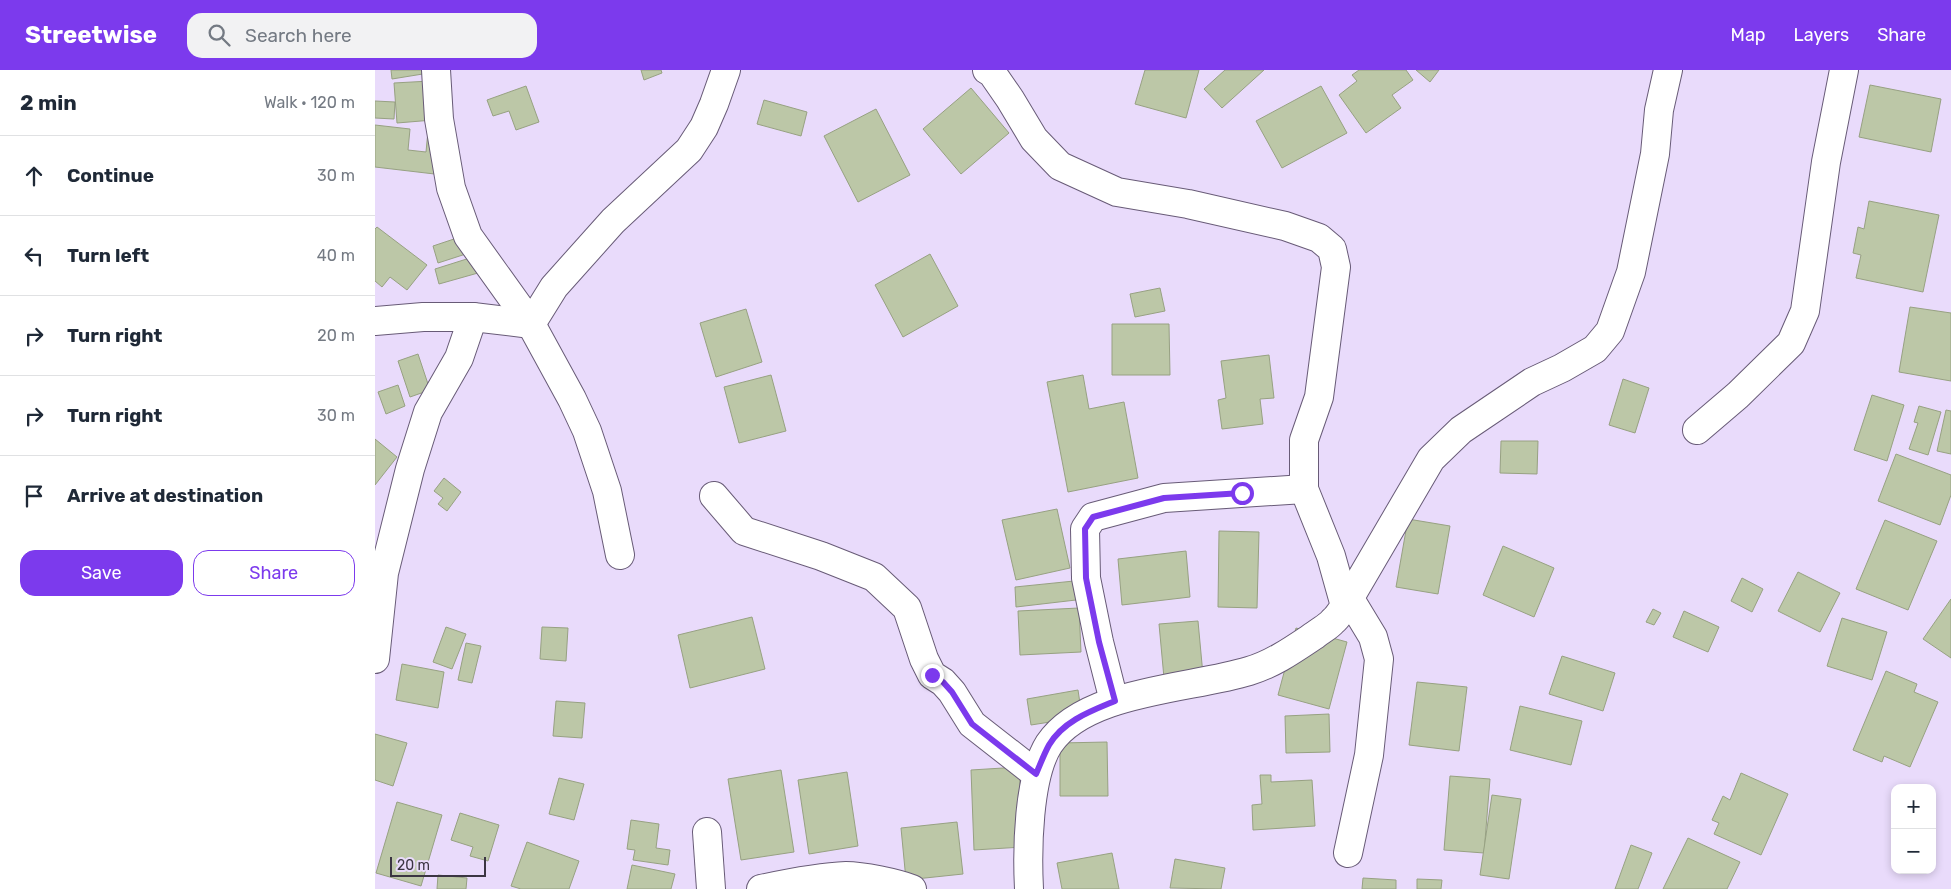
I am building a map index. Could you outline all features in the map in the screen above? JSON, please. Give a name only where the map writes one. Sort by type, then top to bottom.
[{"type":"street","points":[[436,70],[439,118],[451,188],[468,236],[531,324],[572,399],[587,431],[607,491],[620,555]]},
{"type":"street","points":[[531,324],[554,287],[613,221],[689,150],[704,127],[726,70]]},
{"type":"street","points":[[987,70],[992,73],[1034,139],[1060,166],[1117,192],[1188,204],[1285,226],[1319,238],[1332,250],[1336,267],[1319,397],[1304,440],[1304,489],[1331,556],[1347,603],[1373,637],[1379,659],[1369,755],[1348,853]]},
{"type":"street","points":[[1029,889],[1027,852],[1036,774],[1049,744],[1065,727],[1085,714],[1115,701],[1250,671],[1288,654],[1333,622],[1347,603],[1431,459],[1461,430],[1532,382],[1563,368],[1595,349],[1610,331],[1631,272],[1655,154],[1659,110],[1668,70]]},
{"type":"street","points":[[1697,430],[1738,395],[1791,343],[1805,311],[1826,162],[1844,70]]},
{"type":"street","points":[[375,322],[423,317],[473,317],[531,324]]},
{"type":"street","points":[[375,659],[384,573],[410,469],[429,412],[459,358],[473,317]]},
{"type":"street","points":[[1115,701],[1099,642],[1086,578],[1085,529],[1093,517],[1164,498],[1304,489]]},
{"type":"street","points":[[714,496],[745,531],[821,556],[874,577],[907,608],[924,659],[932,675],[943,682],[952,692],[972,724],[1036,774]]},
{"type":"street","points":[[707,832],[711,889]]},
{"type":"street","points":[[761,889],[848,876],[901,885],[912,889]]},
{"type":"building","points":[[391,70],[434,70],[435,72],[392,79]]},
{"type":"building","points":[[641,70],[661,70],[662,73],[644,80]]},
{"type":"building","points":[[1145,70],[1199,70],[1186,118],[1135,104]]},
{"type":"building","points":[[1225,70],[1264,70],[1222,108],[1204,89]]},
{"type":"building","points":[[1359,70],[1406,70],[1413,80],[1392,95],[1401,108],[1366,133],[1339,95],[1357,81],[1352,75]]},
{"type":"building","points":[[1416,70],[1439,70],[1430,82]]},
{"type":"building","points":[[430,81],[433,120],[397,123],[394,83]]},
{"type":"building","points":[[1870,85],[1941,99],[1931,152],[1859,137]]},
{"type":"building","points":[[526,86],[539,122],[516,130],[509,111],[493,116],[487,100]]},
{"type":"building","points":[[1321,86],[1347,133],[1282,168],[1256,121]]},
{"type":"building","points":[[971,88],[1009,133],[961,174],[923,129]]},
{"type":"building","points":[[764,100],[807,112],[801,136],[757,124]]},
{"type":"building","points":[[375,101],[395,102],[394,119],[375,118]]},
{"type":"building","points":[[876,109],[910,175],[858,202],[824,136]]},
{"type":"building","points":[[375,125],[410,129],[408,150],[426,152],[428,131],[443,175],[375,167]]},
{"type":"building","points":[[1869,201],[1939,215],[1923,292],[1856,278],[1861,255],[1853,253],[1858,227],[1864,229]]},
{"type":"building","points":[[377,227],[427,265],[407,290],[390,277],[382,287],[375,281],[375,229]]},
{"type":"building","points":[[466,235],[472,252],[438,263],[433,246]]},
{"type":"building","points":[[930,254],[958,306],[903,337],[875,285]]},
{"type":"building","points":[[473,257],[478,273],[439,284],[435,269]]},
{"type":"building","points":[[1160,288],[1165,311],[1135,317],[1130,294]]},
{"type":"building","points":[[1910,307],[1951,313],[1951,381],[1899,372]]},
{"type":"building","points":[[746,309],[762,362],[716,377],[700,323]]},
{"type":"building","points":[[1112,324],[1169,324],[1170,375],[1112,375]]},
{"type":"building","points":[[418,354],[430,390],[410,397],[398,361]]},
{"type":"building","points":[[1269,355],[1274,398],[1260,399],[1263,424],[1222,429],[1218,400],[1226,398],[1221,361]]},
{"type":"building","points":[[771,375],[786,431],[739,443],[724,387]]},
{"type":"building","points":[[1083,375],[1089,409],[1124,402],[1138,478],[1068,492],[1047,382]]},
{"type":"building","points":[[1623,379],[1649,388],[1635,433],[1609,425]]},
{"type":"building","points":[[398,385],[405,406],[386,414],[378,392]]},
{"type":"building","points":[[1872,395],[1904,405],[1887,461],[1854,450]]},
{"type":"building","points":[[1919,406],[1941,412],[1928,455],[1909,449],[1918,423],[1914,422]]},
{"type":"building","points":[[1946,410],[1951,411],[1951,454],[1937,451]]},
{"type":"building","points":[[375,439],[397,457],[375,485]]},
{"type":"building","points":[[1501,441],[1538,441],[1537,474],[1500,473]]},
{"type":"building","points":[[1896,454],[1951,475],[1951,495],[1940,525],[1878,501]]},
{"type":"building","points":[[444,478],[461,492],[447,511],[438,504],[443,498],[434,491]]},
{"type":"building","points":[[1057,509],[1070,568],[1016,580],[1002,520]]},
{"type":"building","points":[[1408,519],[1450,526],[1438,594],[1396,587]]},
{"type":"building","points":[[1885,520],[1937,541],[1908,610],[1856,589]]},
{"type":"building","points":[[1219,531],[1259,532],[1257,608],[1218,607]]},
{"type":"building","points":[[1503,546],[1554,568],[1534,617],[1483,595]]},
{"type":"building","points":[[1186,551],[1190,597],[1122,605],[1118,559]]},
{"type":"building","points":[[1798,572],[1840,593],[1820,632],[1778,611]]},
{"type":"building","points":[[1742,578],[1763,589],[1752,612],[1731,601]]},
{"type":"building","points":[[1074,581],[1076,600],[1016,607],[1015,587]]},
{"type":"building","points":[[1951,599],[1951,658],[1923,639]]},
{"type":"building","points":[[1079,608],[1081,652],[1020,655],[1018,611]]},
{"type":"building","points":[[1653,609],[1661,613],[1654,625],[1646,622]]},
{"type":"building","points":[[1684,611],[1719,627],[1708,652],[1673,637]]},
{"type":"building","points":[[752,617],[765,669],[690,688],[678,635]]},
{"type":"building","points":[[1842,618],[1887,632],[1872,680],[1827,666]]},
{"type":"building","points":[[1198,621],[1203,675],[1164,678],[1159,624]]},
{"type":"building","points":[[446,627],[466,634],[452,669],[433,662]]},
{"type":"building","points":[[542,627],[568,628],[566,661],[540,659]]},
{"type":"building","points":[[1296,628],[1347,642],[1329,709],[1278,695]]},
{"type":"building","points":[[466,643],[481,646],[472,683],[458,680]]},
{"type":"building","points":[[1562,656],[1615,673],[1603,711],[1549,694]]},
{"type":"building","points":[[402,664],[444,672],[438,708],[396,700]]},
{"type":"building","points":[[1886,671],[1917,684],[1914,692],[1938,702],[1910,767],[1884,756],[1882,762],[1853,750]]},
{"type":"building","points":[[1417,682],[1467,687],[1459,751],[1409,745]]},
{"type":"building","points":[[1078,690],[1082,717],[1031,725],[1027,699]]},
{"type":"building","points":[[556,701],[585,703],[582,738],[553,736]]},
{"type":"building","points":[[1520,706],[1582,721],[1571,765],[1510,750]]},
{"type":"building","points":[[1329,714],[1330,752],[1286,753],[1285,716]]},
{"type":"building","points":[[375,734],[407,743],[393,786],[375,780]]},
{"type":"building","points":[[1107,742],[1108,796],[1060,796],[1060,743]]},
{"type":"building","points":[[1019,767],[1023,847],[974,850],[971,770]]},
{"type":"building","points":[[781,770],[794,852],[741,860],[728,779]]},
{"type":"building","points":[[847,772],[858,846],[809,854],[798,780]]},
{"type":"building","points":[[1741,773],[1788,794],[1761,855],[1714,834],[1719,823],[1712,820],[1723,796],[1730,800]]},
{"type":"building","points":[[1260,775],[1271,775],[1271,782],[1312,780],[1315,826],[1253,830],[1252,805],[1262,804]]},
{"type":"building","points":[[1450,776],[1490,779],[1484,853],[1444,850]]},
{"type":"building","points":[[559,778],[584,784],[574,820],[549,814]]},
{"type":"building","points":[[1492,795],[1521,799],[1509,879],[1480,875]]},
{"type":"building","points":[[397,802],[442,815],[421,886],[376,873]]},
{"type":"building","points":[[460,813],[499,825],[488,861],[470,856],[473,847],[451,840]]},
{"type":"building","points":[[631,820],[659,824],[656,848],[670,850],[668,865],[633,860],[635,850],[627,849]]},
{"type":"building","points":[[957,822],[963,874],[906,880],[901,828]]},
{"type":"building","points":[[1688,838],[1740,862],[1727,889],[1663,889]]},
{"type":"building","points":[[527,842],[579,861],[569,889],[521,889],[511,886]]},
{"type":"building","points":[[1631,845],[1652,853],[1638,889],[1615,889]]},
{"type":"building","points":[[1112,853],[1119,889],[1062,889],[1057,863]]},
{"type":"building","points":[[1175,859],[1225,868],[1221,889],[1170,888]]},
{"type":"building","points":[[632,865],[675,874],[671,889],[627,889]]},
{"type":"building","points":[[438,875],[467,878],[466,889],[437,889]]},
{"type":"building","points":[[1363,878],[1396,880],[1396,889],[1362,889]]},
{"type":"building","points":[[1417,879],[1442,880],[1441,889],[1417,889]]},
{"type":"route","points":[[932,675],[943,682],[952,692],[972,724],[1036,774],[1049,744],[1065,727],[1085,714],[1115,701],[1099,642],[1086,578],[1085,529],[1093,517],[1164,498],[1242,493]]}]
